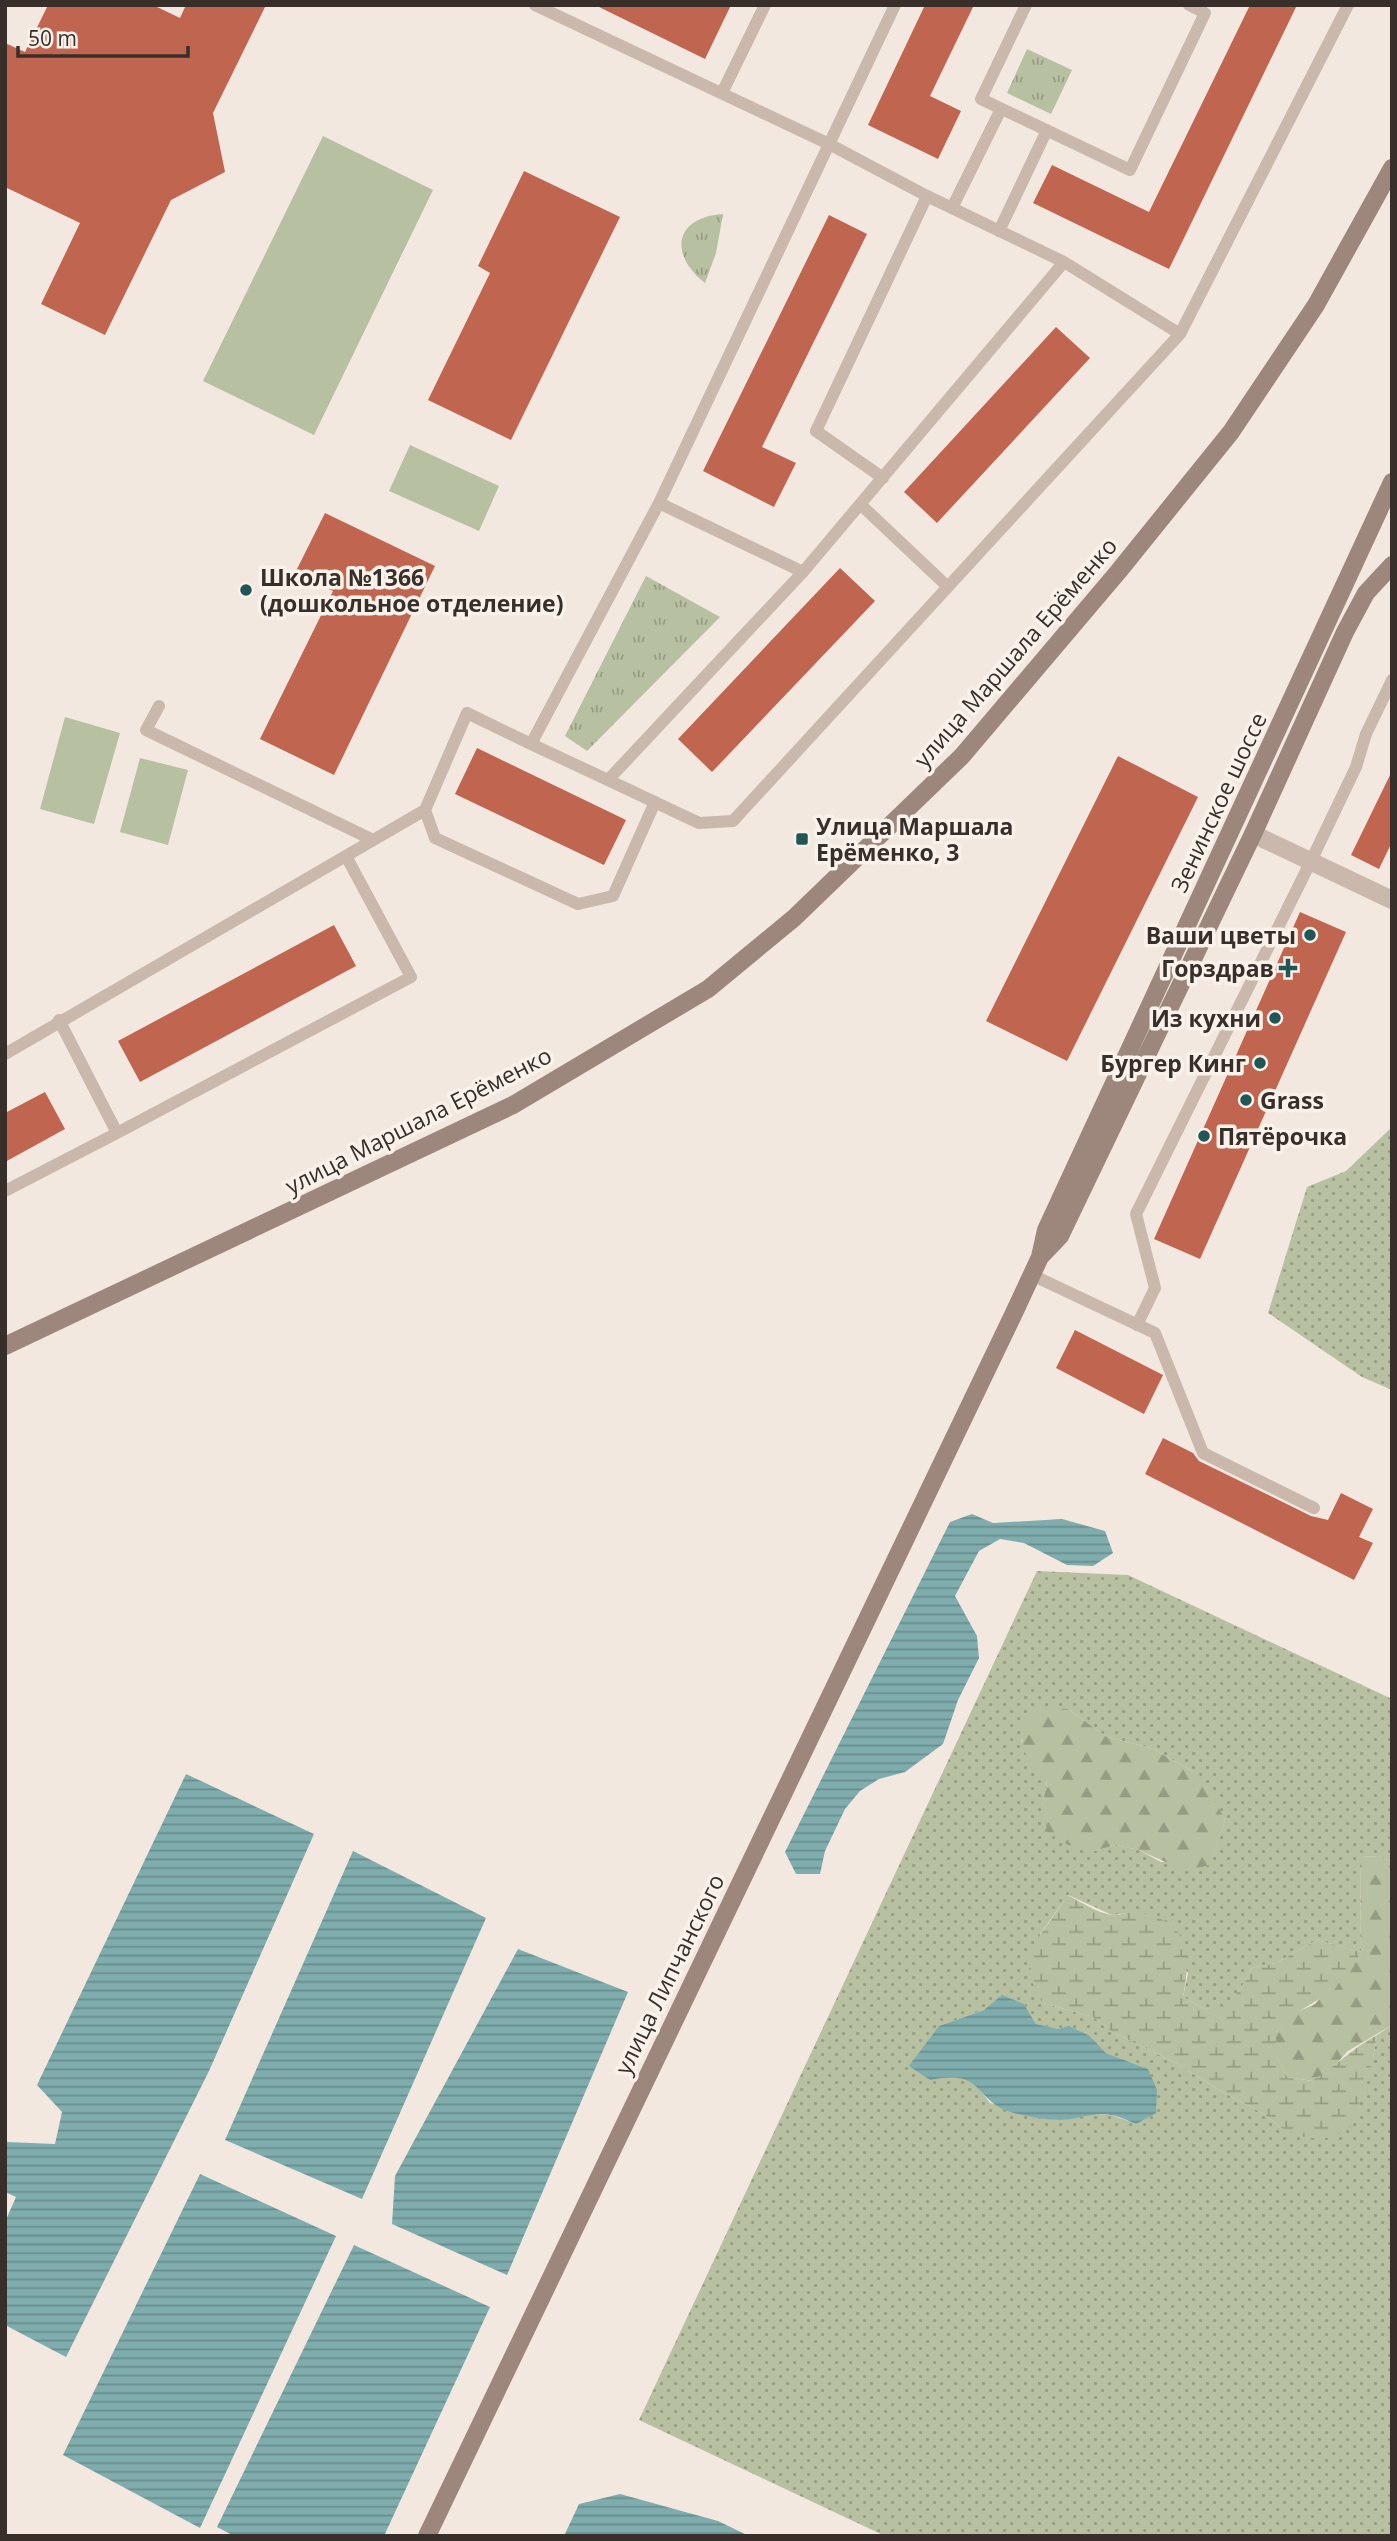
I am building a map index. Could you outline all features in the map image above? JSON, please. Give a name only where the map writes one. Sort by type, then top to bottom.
[{"type":"main road","name":"улица Маршала Ерёменко","points":[[5,1346],[513,1105],[708,989],[794,918],[962,757],[1118,572],[1231,432],[1316,305],[1392,168]]},
{"type":"main road","name":"Зенинское шоссе","points":[[954,1434],[1032,1275],[1040,1257],[1046,1230],[1392,482]]},
{"type":"main road","name":"Зенинское шоссе","points":[[1040,1257],[1060,1236],[1253,834],[1345,632],[1366,593],[1392,565]]},
{"type":"main road","name":"улица Липчанского","points":[[427,2536],[954,1434]]},
{"type":"street","points":[[1253,834],[1312,859],[1392,900]]},
{"type":"lane","points":[[535,5],[829,144],[927,196],[1064,262],[1180,334]]},
{"type":"lane","points":[[722,93],[765,5]]},
{"type":"lane","points":[[531,744],[659,503],[895,5]]},
{"type":"lane","points":[[1026,5],[981,99],[1130,170],[1205,13],[1189,5]]},
{"type":"lane","points":[[5,1054],[425,810],[467,713],[699,823],[733,821],[1180,334],[1348,5]]},
{"type":"lane","points":[[952,208],[1001,109]]},
{"type":"lane","points":[[999,230],[1046,130]]},
{"type":"lane","points":[[883,478],[816,431],[927,196]]},
{"type":"lane","points":[[608,780],[803,572],[1064,262]]},
{"type":"lane","points":[[659,503],[803,572]]},
{"type":"lane","points":[[860,504],[948,587]]},
{"type":"lane","points":[[1137,1325],[1155,1288],[1136,1214],[1312,859],[1356,767],[1366,734],[1392,680]]},
{"type":"lane","points":[[159,706],[146,730],[373,840]]},
{"type":"lane","points":[[425,810],[435,838],[578,904],[613,896],[655,802]]},
{"type":"lane","points":[[5,1191],[411,977],[346,856]]},
{"type":"lane","points":[[60,1020],[117,1133]]},
{"type":"lane","points":[[1032,1275],[1155,1334],[1203,1453],[1314,1508]]},
{"type":"green space","points":[[1027,49],[1072,70],[1051,114],[1007,93]]},
{"type":"green space","points":[[323,136],[433,190],[314,435],[203,381]]},
{"type":"green space","points":[[723,214],[716,253],[705,283],[685,260],[682,239],[686,230],[695,222]]},
{"type":"green space","points":[[410,445],[499,486],[479,531],[389,491]]},
{"type":"green space","points":[[646,576],[720,617],[587,751],[565,736]]},
{"type":"green space","points":[[65,717],[120,733],[94,824],[40,809]]},
{"type":"green space","points":[[140,758],[188,770],[168,845],[120,832]]},
{"type":"green space","points":[[1392,1127],[1392,1390],[1362,1377],[1268,1313],[1307,1187],[1346,1171]]},
{"type":"green space","points":[[1037,1571],[1128,1575],[1392,1699],[1392,1862],[1381,1857],[1360,1856],[1361,1952],[1317,1940],[1276,1963],[1252,1968],[1241,1988],[1225,2007],[1204,2009],[1183,1997],[1188,1973],[1136,1912],[1112,1915],[1068,1895],[1040,1934],[1043,2003],[1093,2017],[1112,2032],[1178,2064],[1264,2114],[1284,2130],[1364,2082],[1373,2059],[1377,2035],[1392,2025],[1392,2536],[885,2536],[639,2420]],"holes":[[[1068,1709],[1107,1737],[1151,1748],[1192,1771],[1225,1820],[1210,1864],[1161,1862],[1139,1850],[1116,1845],[1094,1851],[1042,1806],[1047,1782],[1021,1740]],[[1024,2004],[1036,2024],[1090,2036],[1106,2053],[1148,2069],[1136,2124],[1112,2115],[1088,2114],[1063,2120],[990,2103],[975,2083],[953,2075],[939,2026],[984,2010]]]},
{"type":"green space","points":[[1044,1708],[1068,1709],[1107,1737],[1151,1748],[1203,1778],[1225,1820],[1210,1865],[1185,1871],[1139,1850],[1116,1845],[1094,1851],[1068,1845],[1047,1831],[1042,1806],[1047,1782],[1025,1753],[1021,1728],[1021,1717]]},
{"type":"green space","points":[[1360,1856],[1381,1857],[1392,1862],[1392,2025],[1348,2051],[1332,2068],[1313,2081],[1287,2077],[1276,2055],[1276,2032],[1293,2014],[1315,2004],[1361,1952]]},
{"type":"green space","points":[[1067,1895],[1106,1914],[1138,1912],[1169,1923],[1178,1932],[1186,1954],[1183,1997],[1204,2009],[1225,2006],[1241,1988],[1252,1968],[1276,1963],[1317,1940],[1361,1952],[1334,1990],[1293,2015],[1276,2032],[1276,2055],[1287,2077],[1312,2081],[1377,2035],[1373,2059],[1352,2126],[1331,2138],[1307,2138],[1284,2130],[1264,2114],[1178,2064],[1112,2032],[1093,2017],[1043,2003],[1029,1971],[1030,1958],[1040,1935]]},
{"type":"water","points":[[972,1514],[993,1523],[1062,1519],[1105,1531],[1113,1553],[1093,1566],[1067,1565],[1024,1543],[1000,1539],[979,1551],[955,1596],[977,1636],[979,1658],[958,1700],[943,1744],[905,1772],[879,1779],[860,1791],[845,1809],[825,1851],[820,1874],[796,1874],[785,1852],[950,1522]]},
{"type":"water","points":[[186,1774],[314,1834],[209,2071],[66,2357],[5,2325],[5,2222],[16,2197],[5,2192],[5,2145],[7,2142],[55,2144],[62,2112],[37,2085]]},
{"type":"water","points":[[353,1851],[486,1918],[362,2199],[225,2140]]},
{"type":"water","points":[[518,1949],[628,1992],[507,2275],[392,2224],[395,2176]]},
{"type":"water","points":[[1002,1995],[1024,2004],[1036,2024],[1059,2029],[1069,2026],[1090,2036],[1106,2053],[1148,2069],[1157,2090],[1156,2113],[1136,2124],[1104,2114],[1062,2120],[1032,2117],[1000,2108],[970,2082],[961,2078],[930,2080],[909,2066],[939,2026],[984,2010]]},
{"type":"water","points":[[200,2174],[336,2236],[200,2528],[63,2455]]},
{"type":"water","points":[[354,2245],[490,2307],[384,2536],[234,2536],[217,2527]]},
{"type":"water","points":[[620,2494],[718,2521],[749,2536],[564,2536],[579,2504]]},
{"type":"building","points":[[48,5],[153,5],[180,18],[186,5],[266,5],[213,113],[225,172],[171,200],[105,335],[41,304],[80,223],[5,187],[5,43],[25,52]]},
{"type":"building","points":[[595,5],[731,5],[705,59]]},
{"type":"building","points":[[925,5],[974,5],[930,96],[961,111],[938,159],[868,125]]},
{"type":"building","points":[[1250,5],[1297,5],[1169,269],[1033,203],[1052,165],[1149,212]]},
{"type":"building","points":[[524,171],[620,217],[511,440],[428,400],[490,273],[478,266]]},
{"type":"building","points":[[829,215],[867,234],[762,447],[796,463],[774,507],[703,471]]},
{"type":"building","points":[[1056,327],[1090,358],[937,523],[904,492]]},
{"type":"building","points":[[325,513],[435,566],[334,775],[260,739],[333,591],[295,573]]},
{"type":"building","points":[[840,568],[875,601],[712,772],[678,739]]},
{"type":"building","points":[[477,748],[626,820],[604,865],[455,794]]},
{"type":"building","points":[[1118,756],[1198,797],[1067,1061],[986,1021]]},
{"type":"building","points":[[1392,771],[1392,842],[1379,869],[1351,855]]},
{"type":"building","points":[[1300,912],[1346,932],[1200,1259],[1154,1239]]},
{"type":"building","points":[[334,925],[356,966],[140,1082],[118,1041]]},
{"type":"building","points":[[45,1092],[65,1129],[5,1162],[5,1113]]},
{"type":"building","points":[[1075,1330],[1163,1375],[1144,1414],[1056,1368]]},
{"type":"building","points":[[1163,1438],[1193,1453],[1199,1461],[1311,1516],[1328,1520],[1341,1493],[1373,1509],[1359,1537],[1373,1543],[1354,1580],[1145,1474]]},
{"type":"place","name":"Школа №1366 (дошкольное отделение)","points":[[246,590]]},
{"type":"place","name":"Улица Маршала Ерёменко, 3","points":[[802,839]]},
{"type":"place","name":"Ваши цветы","points":[[1310,935]]},
{"type":"place","name":"Горздрав","points":[[1288,968]]},
{"type":"place","name":"Из кухни","points":[[1275,1018]]},
{"type":"place","name":"Бургер Кинг","points":[[1260,1063]]},
{"type":"place","name":"Grass","points":[[1246,1100]]},
{"type":"place","name":"Пятёрочка","points":[[1204,1136]]}]
